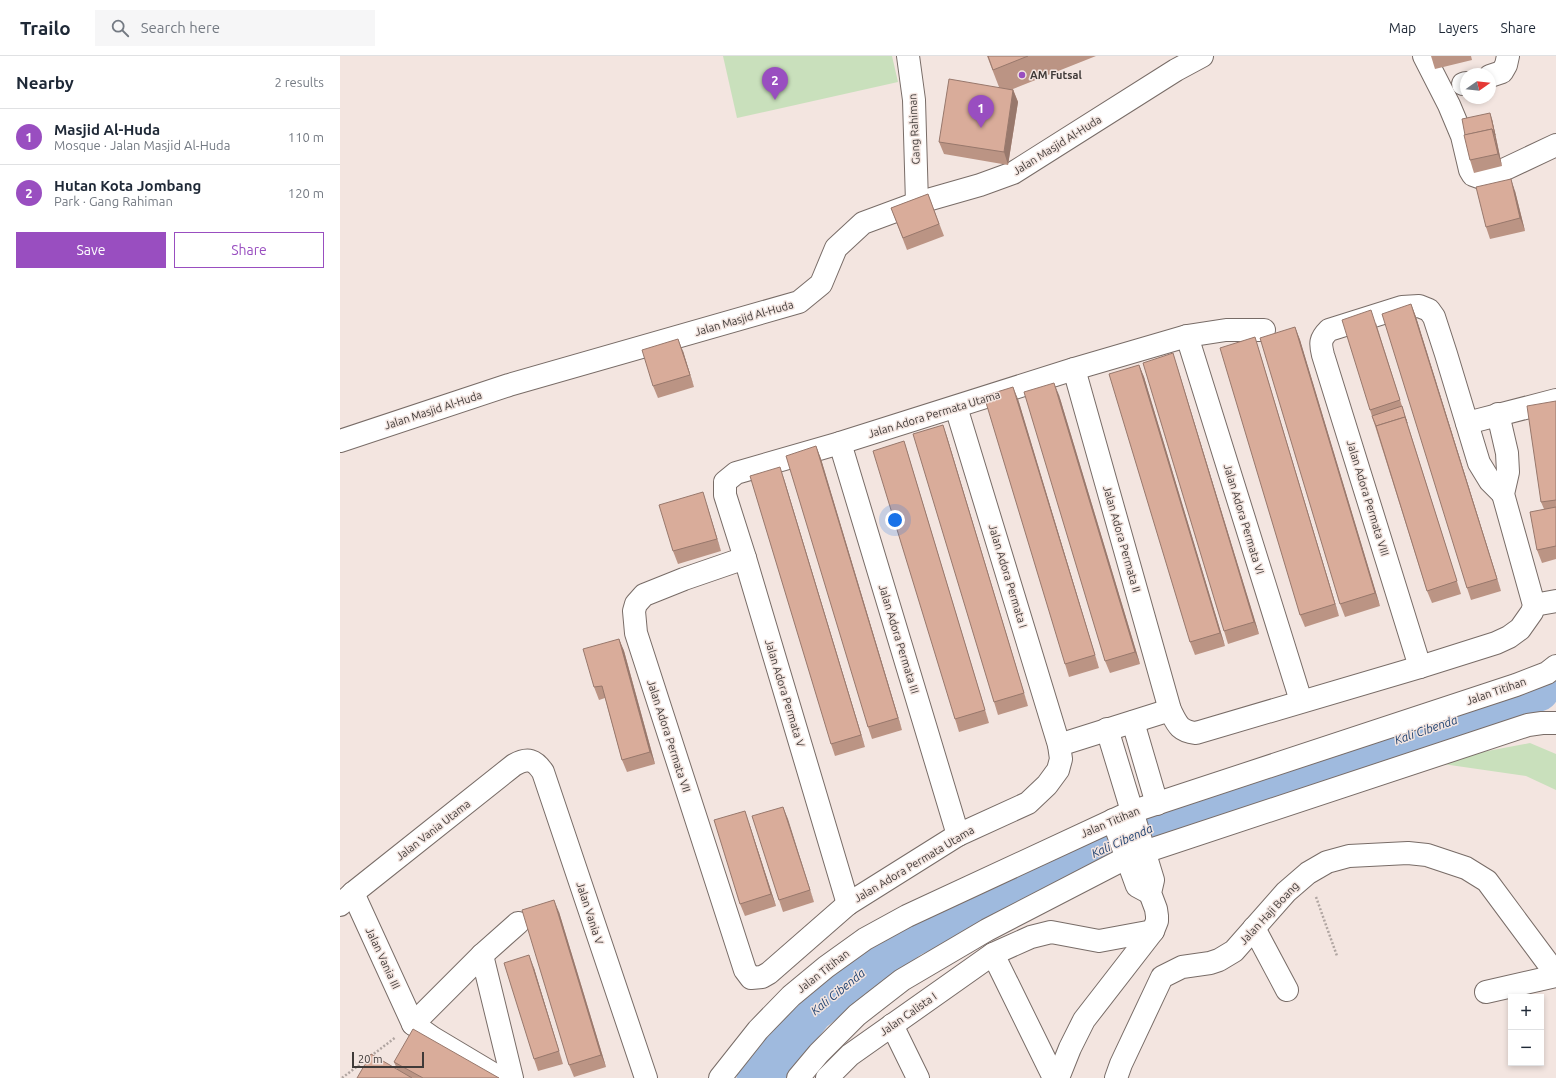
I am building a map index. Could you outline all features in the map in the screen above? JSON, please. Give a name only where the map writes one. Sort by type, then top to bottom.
[{"type":"street","name":"Gang Rahiman","points":[[908,56],[914,100],[917,203]]},
{"type":"street","name":"Jalan Masjid Al-Huda","points":[[340,441],[509,385],[799,302],[821,284],[836,248],[863,222],[917,203],[980,185],[1013,173],[1176,70],[1202,56]]},
{"type":"street","points":[[1424,56],[1449,105],[1462,136],[1470,170],[1473,175],[1484,179],[1556,145]]},
{"type":"street","points":[[1496,74],[1502,72],[1506,65],[1508,56]]},
{"type":"street","name":"Jalan Adora Permata VIII","points":[[1420,667],[1323,355],[1321,345],[1322,337],[1329,330],[1402,307],[1419,306],[1429,310],[1434,317],[1467,423]]},
{"type":"street","name":"Jalan Adora Permata Utama","points":[[725,482],[736,473],[840,443],[1074,369],[1187,336],[1226,330],[1264,330]]},
{"type":"street","name":"Jalan Adora Permata VI","points":[[1187,336],[1301,701]]},
{"type":"street","name":"Jalan Adora Permata II","points":[[1074,369],[1170,710],[1175,721],[1185,731],[1196,733],[1496,643],[1509,637],[1520,629],[1532,612],[1534,605]]},
{"type":"street","points":[[1504,494],[1490,481],[1479,463],[1467,423],[1556,400]]},
{"type":"street","name":"Jalan Adora Permata I","points":[[956,407],[1059,745]]},
{"type":"street","points":[[1498,414],[1507,452],[1508,472],[1504,494],[1534,605],[1556,601]]},
{"type":"street","name":"Jalan Adora Permata III","points":[[840,443],[958,836]]},
{"type":"street","name":"Jalan Adora Permata V","points":[[725,482],[725,495],[848,904]]},
{"type":"street","name":"Jalan Adora Permata VII","points":[[745,558],[684,579],[644,596],[636,604],[634,611],[636,633],[745,970],[751,978]]},
{"type":"street","name":"Jalan Titihan","points":[[720,1078],[758,1030],[791,996],[826,967],[864,939],[907,916],[1157,804],[1516,685],[1547,673],[1556,666]]},
{"type":"street","points":[[1059,745],[1170,710]]},
{"type":"street","points":[[1133,722],[1157,804]]},
{"type":"street","points":[[798,1078],[819,1053],[857,1015],[902,980],[987,930],[1134,852],[1528,725],[1556,723]]},
{"type":"street","points":[[1058,1078],[1070,1048],[1084,1020],[1153,931],[1157,921],[1156,908],[1150,893],[1153,880],[1134,852],[1123,819],[1107,729]]},
{"type":"street","name":"Jalan Adora Permata Utama","points":[[751,978],[762,977],[769,973],[848,904],[958,836],[1028,803],[1047,785],[1058,770],[1061,759],[1059,745]]},
{"type":"street","name":"Jalan Vania Utama","points":[[346,899],[514,765],[521,761],[530,760]]},
{"type":"street","name":"Jalan Vania V","points":[[530,760],[538,764],[543,772],[644,1074]]},
{"type":"street","name":"Jalan Haji Boang","points":[[1116,1078],[1121,1064],[1162,977],[1182,966],[1210,963],[1220,960],[1234,951],[1286,892],[1308,873],[1327,862],[1349,856],[1408,853],[1427,855],[1466,868],[1487,881],[1556,975]]},
{"type":"street","name":"Jalan Vania III","points":[[346,899],[414,1024],[433,1038],[500,1078]]},
{"type":"street","points":[[414,1024],[482,955],[518,923]]},
{"type":"street","points":[[1254,928],[1287,990]]},
{"type":"street","name":"Jalan Calista I","points":[[827,1078],[850,1055],[993,954],[1042,933],[1051,932],[1099,941],[1153,931]]},
{"type":"street","points":[[993,954],[1054,1078]]},
{"type":"street","points":[[482,955],[512,1078]]},
{"type":"street","points":[[1486,992],[1556,975]]},
{"type":"street","points":[[892,1025],[918,1078]]},
{"type":"path","points":[[1308,873],[1337,956]]},
{"type":"path","points":[[342,1078],[414,1024]]},
{"type":"green space","points":[[723,56],[892,56],[898,82],[737,118]]},
{"type":"green space","points":[[1530,743],[1556,754],[1556,790],[1526,776],[1429,762]]},
{"type":"building","points":[[988,56],[1028,56],[993,70]]},
{"type":"building","points":[[949,79],[1013,90],[1004,152],[939,142]]},
{"type":"building","points":[[1490,113],[1495,135],[1492,129],[1465,135],[1462,119]]},
{"type":"building","points":[[1492,129],[1498,154],[1470,160],[1464,135]]},
{"type":"building","points":[[1511,179],[1520,218],[1486,227],[1476,187]]},
{"type":"building","points":[[928,194],[939,224],[903,238],[891,208]]},
{"type":"building","points":[[1411,304],[1497,579],[1467,588],[1382,314]]},
{"type":"building","points":[[1371,310],[1400,400],[1370,410],[1342,320]]},
{"type":"building","points":[[1295,327],[1375,593],[1340,604],[1260,338]]},
{"type":"building","points":[[1255,337],[1335,604],[1300,615],[1220,348]]},
{"type":"building","points":[[678,339],[690,375],[653,386],[642,350]]},
{"type":"building","points":[[1173,353],[1254,622],[1224,631],[1143,363]]},
{"type":"building","points":[[1139,365],[1220,633],[1190,642],[1109,374]]},
{"type":"building","points":[[1054,383],[1135,652],[1105,661],[1024,392]]},
{"type":"building","points":[[1013,387],[1095,655],[1065,664],[984,396]]},
{"type":"building","points":[[1556,401],[1556,500],[1541,502],[1527,406]]},
{"type":"building","points":[[1402,406],[1407,423],[1405,417],[1376,426],[1372,416]]},
{"type":"building","points":[[1405,417],[1457,581],[1427,591],[1376,426]]},
{"type":"building","points":[[943,425],[1024,693],[994,702],[913,434]]},
{"type":"building","points":[[904,441],[985,710],[955,719],[873,451]]},
{"type":"building","points":[[816,446],[898,718],[868,727],[786,456]]},
{"type":"building","points":[[780,467],[861,735],[831,744],[750,476]]},
{"type":"building","points":[[703,492],[717,539],[673,551],[659,505]]},
{"type":"building","points":[[1556,507],[1556,546],[1537,550],[1530,512]]},
{"type":"building","points":[[619,639],[650,752],[622,760],[602,686],[594,687],[583,649]]},
{"type":"building","points":[[783,807],[810,890],[779,900],[752,816]]},
{"type":"building","points":[[745,811],[771,894],[740,904],[714,820]]},
{"type":"building","points":[[554,900],[601,1055],[569,1065],[522,910]]},
{"type":"building","points":[[529,955],[559,1051],[534,1059],[504,963]]},
{"type":"building","points":[[413,1029],[499,1078],[423,1078],[394,1062]]},
{"type":"building","points":[[371,1054],[412,1078],[357,1078]]},
{"type":"waterway","name":"Kali Cibenda","points":[[758,1078],[812,1011],[910,936],[1159,824],[1538,690]]},
{"type":"place","name":"AM Futsal","points":[[1022,75]]},
{"type":"place","name":"Hutan Kota Jombang","points":[[775,100]]},
{"type":"place","name":"Masjid Al-Huda","points":[[981,128]]}]
